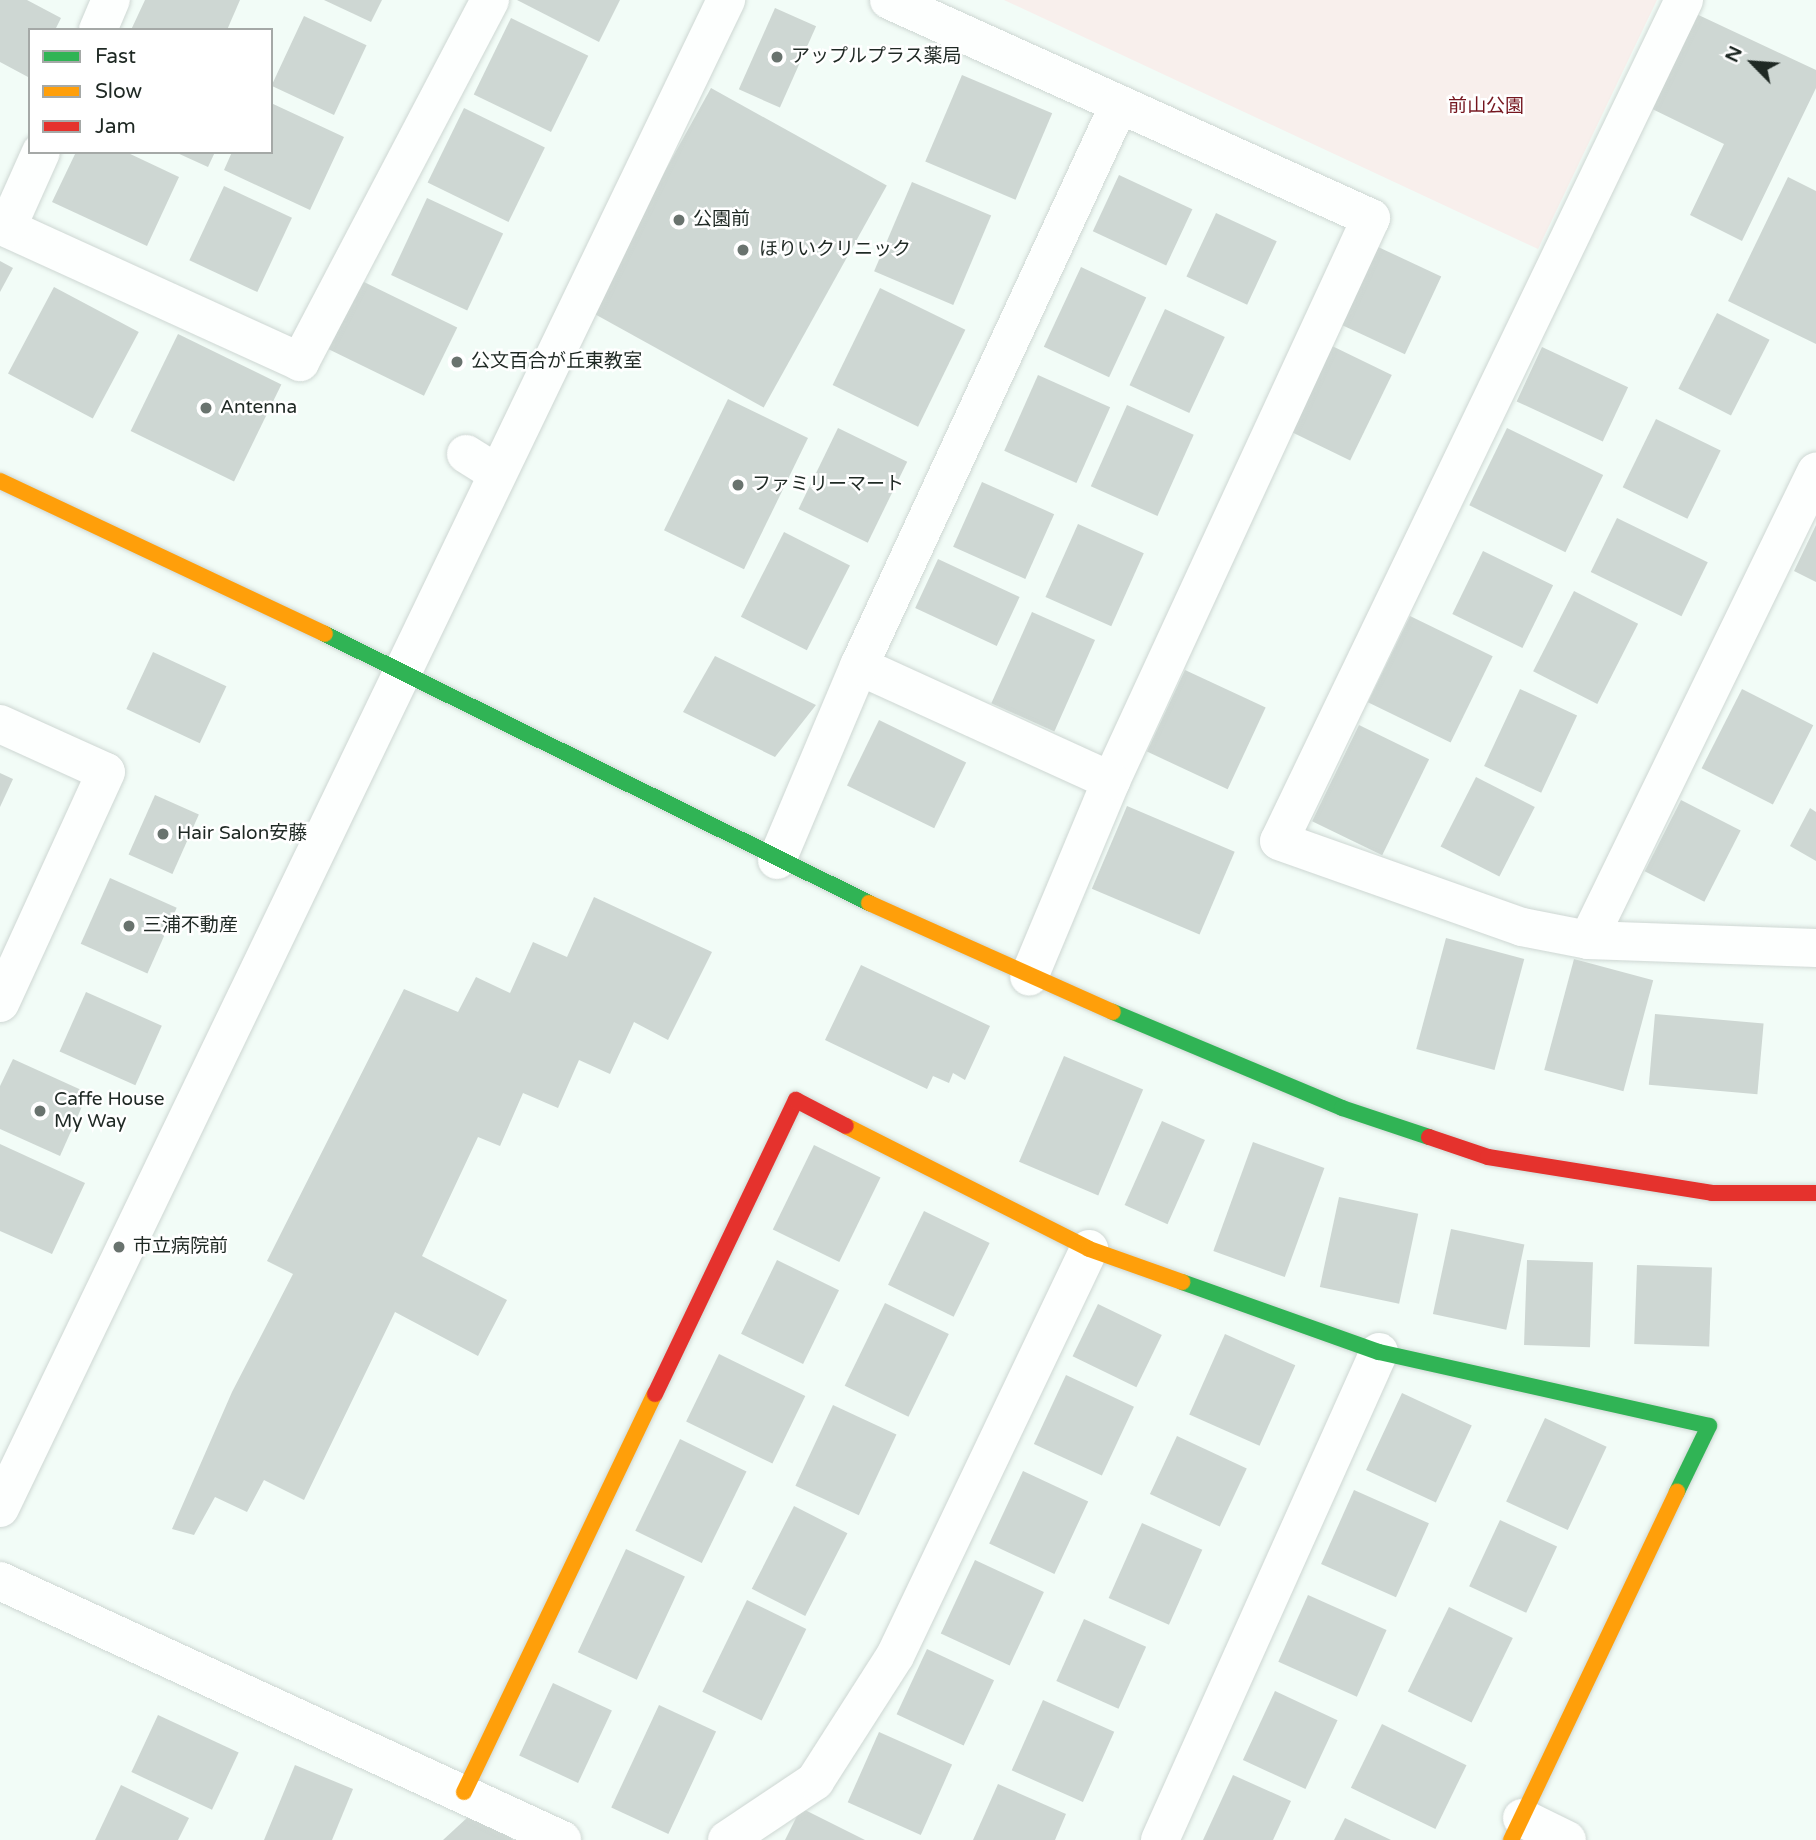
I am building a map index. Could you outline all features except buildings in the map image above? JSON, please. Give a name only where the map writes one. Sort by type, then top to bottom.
[{"type":"street","points":[[99,28],[111,0]]},
{"type":"street","points":[[40,154],[3,226],[310,367],[490,0]]},
{"type":"street","points":[[0,1508],[403,671],[481,464],[726,0]]},
{"type":"street","points":[[889,0],[1110,99],[1118,107],[1371,218],[1111,781],[1029,977]]},
{"type":"street","points":[[1684,0],[1279,841],[1522,927],[1588,940],[1816,948]]},
{"type":"street","points":[[777,860],[859,666],[1118,107]]},
{"type":"street","points":[[1588,940],[1816,472]]},
{"type":"street","points":[[0,481],[403,671],[777,860],[1029,977],[1342,1108],[1488,1157],[1712,1193],[1816,1193]]},
{"type":"street","points":[[859,666],[1111,781]]},
{"type":"street","points":[[0,724],[106,772],[0,1003]]},
{"type":"street","points":[[464,1793],[796,1100],[1089,1249],[1380,1352],[1709,1426],[1517,1829],[1567,1840]]},
{"type":"street","points":[[727,1840],[815,1781],[895,1656],[1089,1249]]},
{"type":"street","points":[[1160,1840],[1380,1352]]},
{"type":"street","points":[[0,1581],[562,1840]]},
{"type":"green space","name":"前山公園","points":[[1004,0],[1657,0],[1538,249]]},
{"type":"traffic: fast","points":[[325,634],[869,903]]},
{"type":"traffic: fast","points":[[1113,1012],[1342,1108],[1429,1137]]},
{"type":"traffic: fast","points":[[1182,1282],[1379,1352],[1709,1426],[1677,1492]]},
{"type":"traffic: slow","points":[[0,481],[325,634]]},
{"type":"traffic: slow","points":[[869,903],[1113,1012]]},
{"type":"traffic: slow","points":[[846,1126],[1089,1249],[1182,1282]]},
{"type":"traffic: slow","points":[[464,1792],[655,1394]]},
{"type":"traffic: slow","points":[[1511,1840],[1677,1492]]},
{"type":"traffic: jam","points":[[655,1394],[796,1100],[846,1126]]},
{"type":"traffic: jam","points":[[1429,1137],[1488,1157],[1712,1193],[1816,1193]]},
{"type":"place","name":"アップルプラス薬局","points":[[777,57]]},
{"type":"place","name":"公園前","points":[[679,220]]},
{"type":"place","name":"ほりいクリニック","points":[[743,250]]},
{"type":"place","name":"公文百合が丘東教室","points":[[457,362]]},
{"type":"place","name":"Antenna","points":[[206,408]]},
{"type":"place","name":"ファミリーマート","points":[[738,485]]},
{"type":"place","name":"Hair Salon安藤","points":[[163,834]]},
{"type":"place","name":"三浦不動産","points":[[129,926]]},
{"type":"place","name":"Caffe House My Way","points":[[40,1111]]},
{"type":"place","name":"市立病院前","points":[[119,1247]]}]
